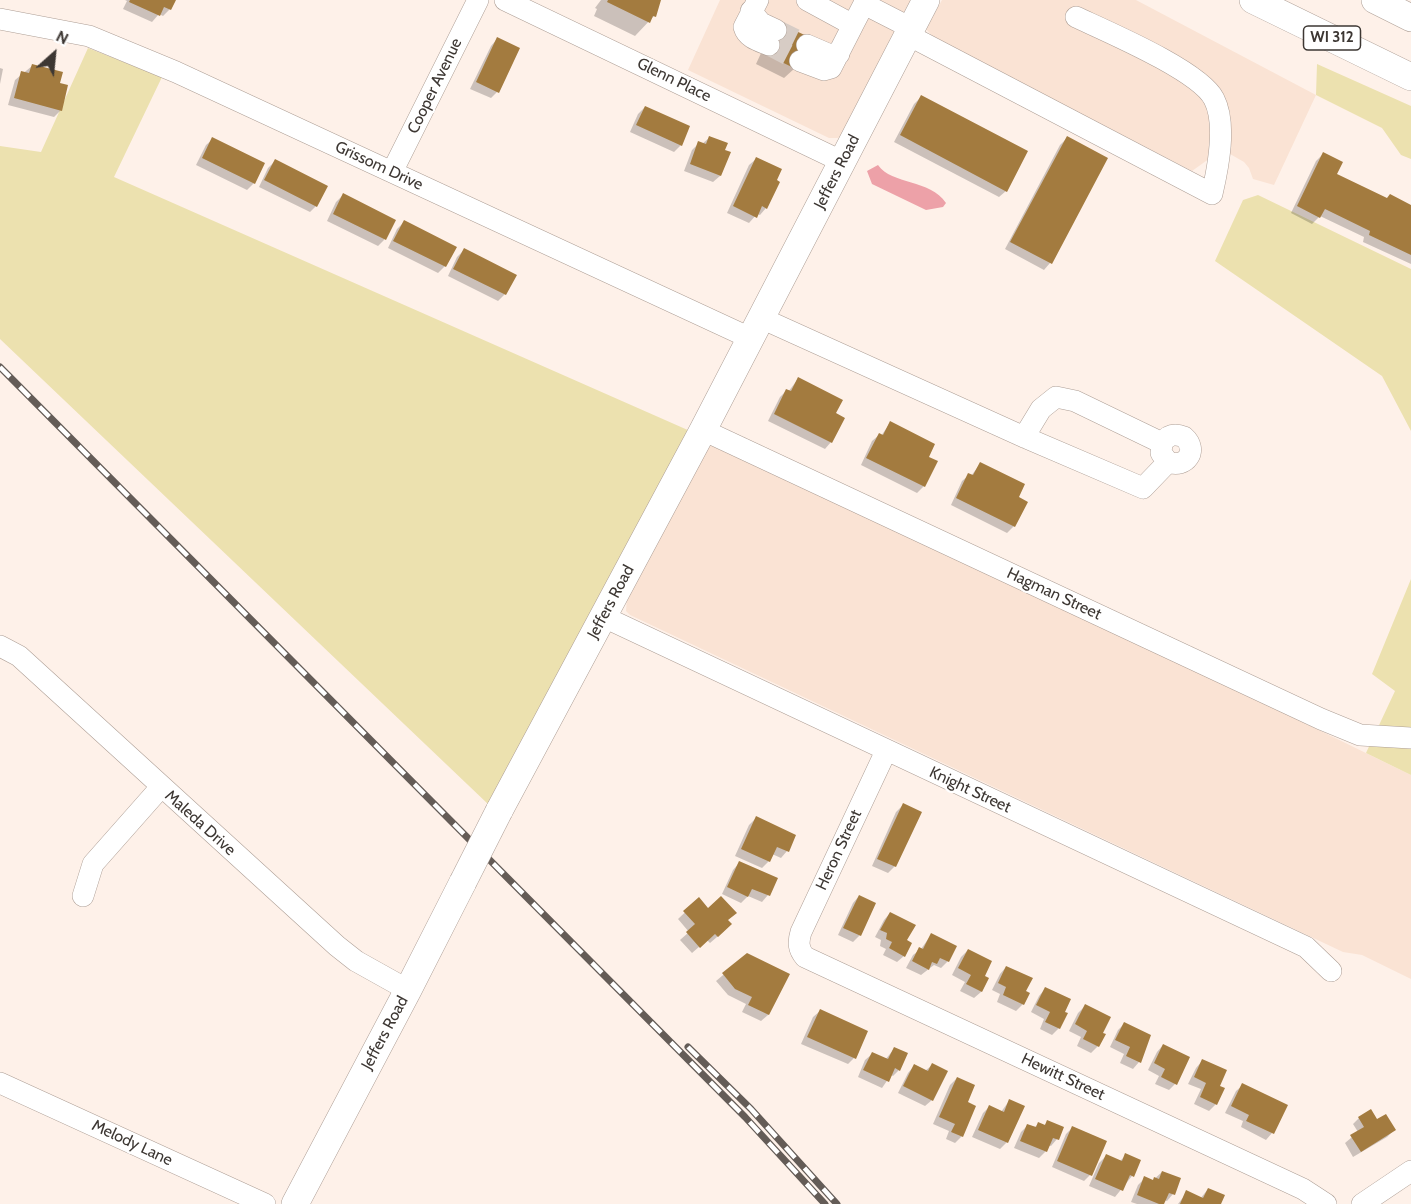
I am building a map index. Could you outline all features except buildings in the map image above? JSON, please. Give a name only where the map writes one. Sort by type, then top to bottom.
[{"type":"main road","name":"Jeffers Road","points":[[295,1204],[499,811],[703,430],[926,0]]},
{"type":"main road","name":"WI 312","points":[[1253,0],[1411,77]]},
{"type":"main road","points":[[1375,0],[1411,18]]},
{"type":"street","name":"Cooper Avenue","points":[[392,172],[478,0]]},
{"type":"street","name":"Glenn Place","points":[[506,0],[843,162]]},
{"type":"street","points":[[807,0],[854,25]]},
{"type":"street","points":[[804,53],[824,70],[831,69],[865,2],[909,32],[1212,194],[1221,157],[1219,112],[1214,98],[1204,84],[1186,72],[1076,17]]},
{"type":"street","points":[[755,6],[744,27],[746,33],[773,38]]},
{"type":"street","name":"Grissom Drive","points":[[0,19],[89,36],[176,72],[392,172],[755,328],[1143,488],[1165,453],[1075,401],[1056,397],[1041,409],[1024,437]]},
{"type":"street","name":"Hagman Street","points":[[703,430],[1321,719],[1360,735],[1411,738]]},
{"type":"street","name":"Knight Street","points":[[604,617],[1306,947],[1331,972]]},
{"type":"street","name":"Maleda Drive","points":[[0,646],[19,656],[337,946],[356,961],[408,990]]},
{"type":"street","name":"Heron Street","points":[[800,950],[801,932],[886,751]]},
{"type":"street","points":[[82,896],[93,864],[161,787]]},
{"type":"street","name":"Hewitt Street","points":[[800,950],[814,962],[1303,1189],[1326,1204]]},
{"type":"street","name":"Melody Lane","points":[[0,1083],[265,1204]]},
{"type":"street","points":[[1362,1204],[1411,1170]]},
{"type":"shaded area","points":[[720,0],[913,0],[846,131],[838,138],[829,138],[688,70]]},
{"type":"shaded area","points":[[942,0],[1136,0],[1316,95],[1274,185],[1253,179],[1244,162],[1230,154],[1213,156],[1192,171],[935,39],[926,29]]},
{"type":"shaded area","points":[[88,48],[162,77],[114,177],[690,431],[489,805],[0,339],[0,146],[41,152]]},
{"type":"shaded area","points":[[1317,64],[1411,106],[1411,159],[1401,155],[1382,128],[1316,95]]},
{"type":"shaded area","points":[[878,165],[892,176],[931,190],[946,203],[943,207],[926,210],[872,184],[867,171]]},
{"type":"shaded area","points":[[1258,195],[1411,269],[1411,431],[1382,376],[1215,261],[1243,200]]},
{"type":"shaded area","points":[[712,445],[1206,675],[1411,775],[1411,979],[1362,955],[1343,952],[630,615],[626,611],[627,599],[708,448]]},
{"type":"shaded area","points":[[1411,579],[1411,775],[1366,753],[1395,691],[1372,674]]},
{"type":"tunnel","points":[[776,30],[807,45]]},
{"type":"tunnel","points":[[769,45],[800,61]]},
{"type":"railway","points":[[0,367],[745,1117],[825,1204]]},
{"type":"railway","points":[[688,1047],[751,1109],[837,1204]]}]
